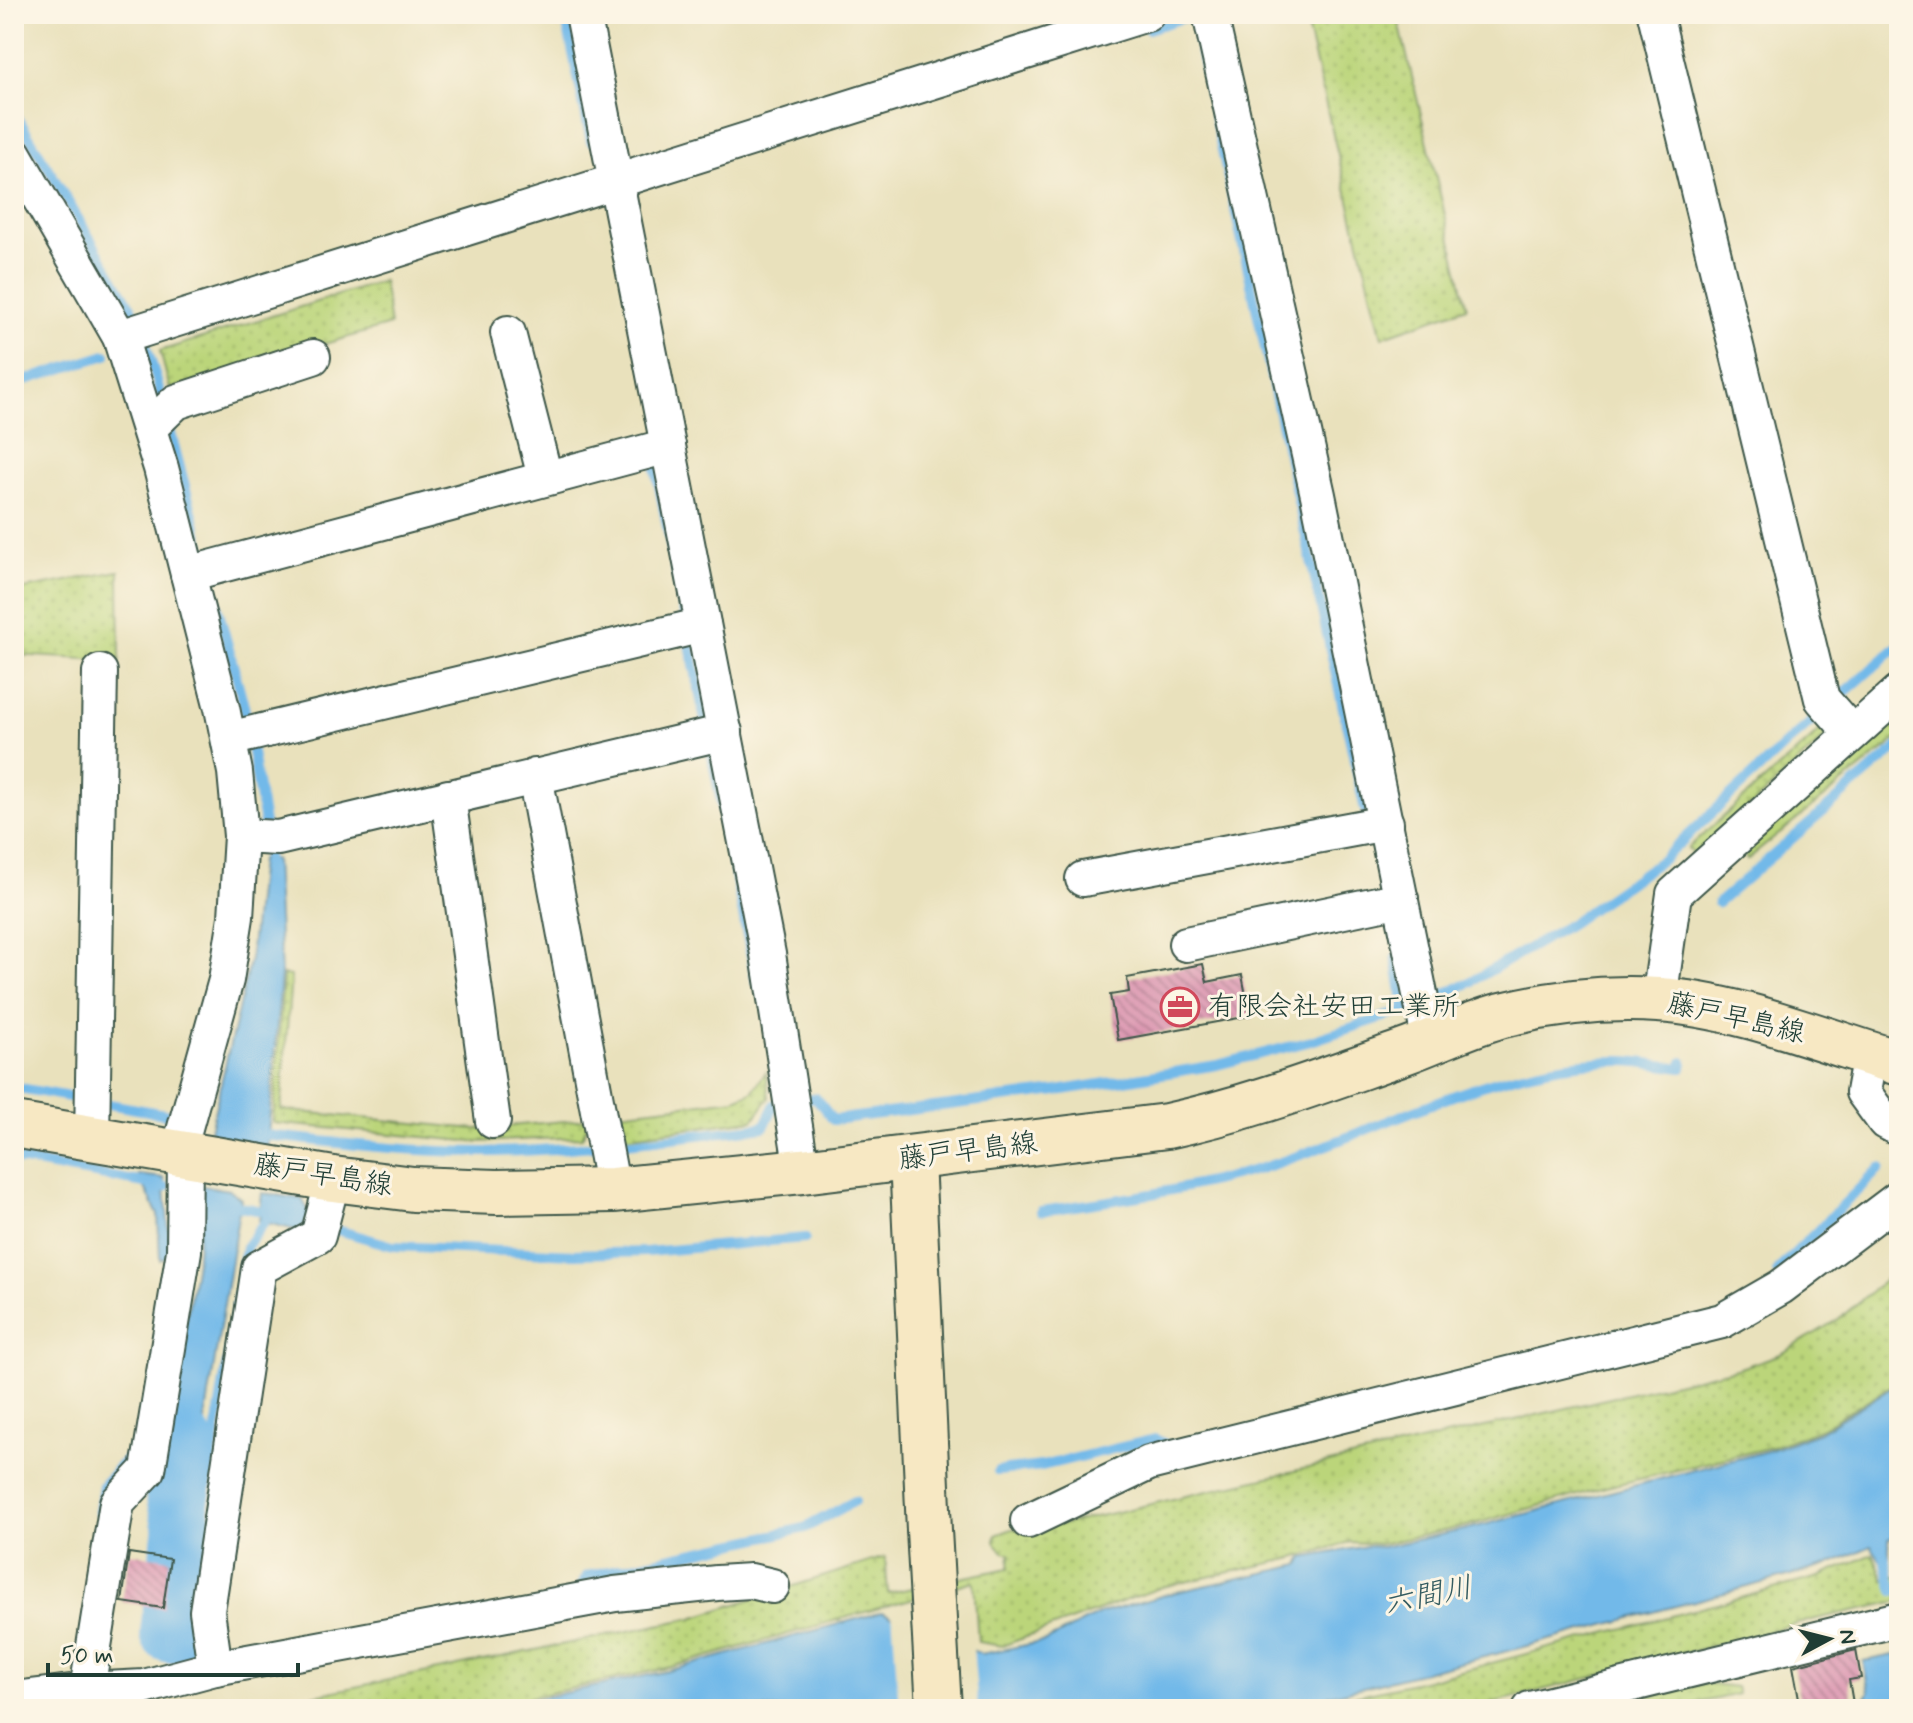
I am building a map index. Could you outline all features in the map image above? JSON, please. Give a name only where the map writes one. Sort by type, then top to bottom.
[{"type":"main road","name":"藤戸早島線","points":[[14,1125],[93,1113],[190,1155],[260,1167],[325,1211],[427,1190],[497,1192],[609,1171],[802,1171],[1167,1126],[1223,1114],[1425,1016],[1505,1014],[1562,1003],[1604,1000],[1659,1000],[1749,1018],[1884,1058]]},
{"type":"main road","points":[[912,1159],[939,1709]]},
{"type":"street","points":[[583,14],[658,449],[714,734],[768,954],[802,1171]]},
{"type":"street","points":[[134,332],[611,190],[1147,14]]},
{"type":"street","points":[[1655,14],[1837,717]]},
{"type":"street","points":[[1210,16],[1322,510],[1389,901],[1425,1016]]},
{"type":"street","points":[[14,154],[134,332],[161,416],[243,735],[239,802],[257,837],[236,917],[190,1155],[184,1251],[148,1470],[117,1503],[88,1699]]},
{"type":"street","points":[[508,333],[545,477]]},
{"type":"street","points":[[161,416],[313,357]]},
{"type":"street","points":[[201,570],[658,449]]},
{"type":"street","points":[[243,735],[693,627]]},
{"type":"street","points":[[93,1113],[100,672]]},
{"type":"street","points":[[1659,1000],[1674,894],[1837,717],[1899,692]]},
{"type":"street","points":[[257,837],[448,797],[714,734]]},
{"type":"street","points":[[535,776],[609,1171]]},
{"type":"street","points":[[448,797],[493,1121]]},
{"type":"street","points":[[1083,879],[1375,825]]},
{"type":"street","points":[[1186,944],[1389,901]]},
{"type":"street","points":[[1884,1058],[1863,1092],[1885,1122],[1899,1129]]},
{"type":"street","points":[[1028,1521],[1149,1463],[1722,1321],[1781,1287],[1899,1198]]},
{"type":"street","points":[[214,1660],[207,1611],[259,1268],[325,1211]]},
{"type":"street","points":[[14,1699],[88,1699],[144,1687],[214,1660],[615,1594],[751,1581],[772,1586]]},
{"type":"street","points":[[1530,1709],[1899,1619]]},
{"type":"green space","points":[[1304,14],[1397,14],[1467,307],[1382,337]]},
{"type":"green space","points":[[383,281],[390,325],[170,389],[160,351]]},
{"type":"green space","points":[[119,571],[120,661],[15,655],[14,667],[14,591]]},
{"type":"green space","points":[[1899,710],[1899,737],[1747,860],[1742,849]]},
{"type":"green space","points":[[1829,723],[1834,729],[1696,857],[1688,848]]},
{"type":"green space","points":[[283,975],[291,976],[281,1110],[476,1129],[586,1119],[587,1126],[582,1137],[477,1142],[273,1123]]},
{"type":"green space","points":[[766,1072],[769,1098],[753,1120],[624,1137],[620,1130],[618,1113],[735,1099],[752,1092]]},
{"type":"green space","points":[[1899,1268],[1899,1381],[1822,1428],[1772,1447],[1606,1487],[1467,1526],[1380,1544],[1350,1542],[1294,1558],[1162,1587],[1002,1646],[978,1642],[974,1581],[671,1667],[476,1709],[247,1709],[692,1618],[885,1557],[888,1593],[1009,1568],[1010,1554],[1003,1552],[995,1542],[996,1535],[1012,1529],[1065,1524],[1740,1368],[1781,1354],[1840,1318]]},
{"type":"green space","points":[[1873,1554],[1884,1580],[1899,1576],[1899,1601],[1816,1619],[1469,1709],[1295,1709],[1423,1681],[1819,1577]]},
{"type":"green space","points":[[1704,1683],[1736,1687],[1738,1694],[1671,1709],[1597,1709]]},
{"type":"water","points":[[275,859],[281,974],[267,1149],[208,1139],[250,959],[260,860]]},
{"type":"water","points":[[139,1175],[164,1178],[171,1255],[160,1260],[158,1215]]},
{"type":"water","points":[[202,1186],[230,1190],[241,1199],[188,1525],[153,1521],[197,1256]]},
{"type":"water","points":[[262,1193],[302,1199],[311,1215],[300,1231],[259,1221]]},
{"type":"water","name":"六間川","points":[[1899,1383],[1899,1534],[1889,1539],[1889,1564],[1884,1566],[1871,1546],[1825,1566],[1508,1651],[1275,1709],[489,1709],[668,1671],[882,1612],[981,1654],[1046,1641],[1099,1614],[1172,1593],[1300,1565],[1303,1558],[1367,1546],[1382,1547],[1468,1529],[1771,1450],[1821,1431]]},
{"type":"water","points":[[1899,1654],[1899,1709],[1860,1709],[1869,1692],[1863,1661]]},
{"type":"pier","points":[[892,1611],[973,1646],[978,1709],[899,1709]]},
{"type":"building","name":"有限会社安田工業所","points":[[1203,964],[1207,982],[1242,975],[1250,1016],[1118,1040],[1110,995],[1129,992],[1127,978]]},
{"type":"building","points":[[129,1553],[170,1559],[163,1608],[122,1602]]},
{"type":"building","points":[[1856,1650],[1861,1678],[1849,1680],[1854,1709],[1801,1709],[1793,1666]]},
{"type":"waterway","points":[[565,14],[591,141]]},
{"type":"waterway","points":[[1148,29],[1196,14]]},
{"type":"waterway","points":[[1198,39],[1365,810]]},
{"type":"waterway","points":[[14,111],[137,317],[244,705],[266,835],[267,870]]},
{"type":"waterway","points":[[14,384],[106,355]]},
{"type":"waterway","points":[[653,455],[756,981]]},
{"type":"waterway","points":[[257,1134],[436,1151],[529,1151],[597,1146],[764,1127],[775,1104],[816,1098],[833,1120],[1057,1091],[1217,1065],[1311,1041],[1405,1010],[1469,983],[1570,924],[1663,859],[1786,744],[1899,645]]},
{"type":"waterway","points":[[1718,903],[1899,746]]},
{"type":"waterway","points":[[1396,958],[1405,1010]]},
{"type":"waterway","points":[[1041,1211],[1153,1194],[1235,1176],[1306,1153],[1483,1085],[1528,1073],[1575,1064],[1622,1061],[1682,1068],[1683,1062]]},
{"type":"waterway","points":[[14,1087],[170,1115]]},
{"type":"waterway","points":[[14,1159],[166,1187]]},
{"type":"waterway","points":[[1777,1271],[1880,1168]]},
{"type":"waterway","points":[[230,1205],[273,1213]]},
{"type":"waterway","points":[[194,1659],[186,1613],[246,1247],[272,1212]]},
{"type":"waterway","points":[[327,1227],[393,1246],[574,1254],[646,1252],[805,1238]]},
{"type":"waterway","points":[[998,1471],[1042,1466],[1155,1439],[1171,1447]]},
{"type":"waterway","points":[[99,1512],[103,1485],[136,1448],[137,1441]]},
{"type":"waterway","points":[[170,1633],[183,1527],[175,1492],[184,1443]]},
{"type":"waterway","points":[[578,1591],[587,1576],[805,1528],[855,1501]]},
{"type":"waterway","points":[[1883,1553],[1894,1591]]},
{"type":"place","name":"有限会社安田工業所","points":[[1180,1007]]}]
